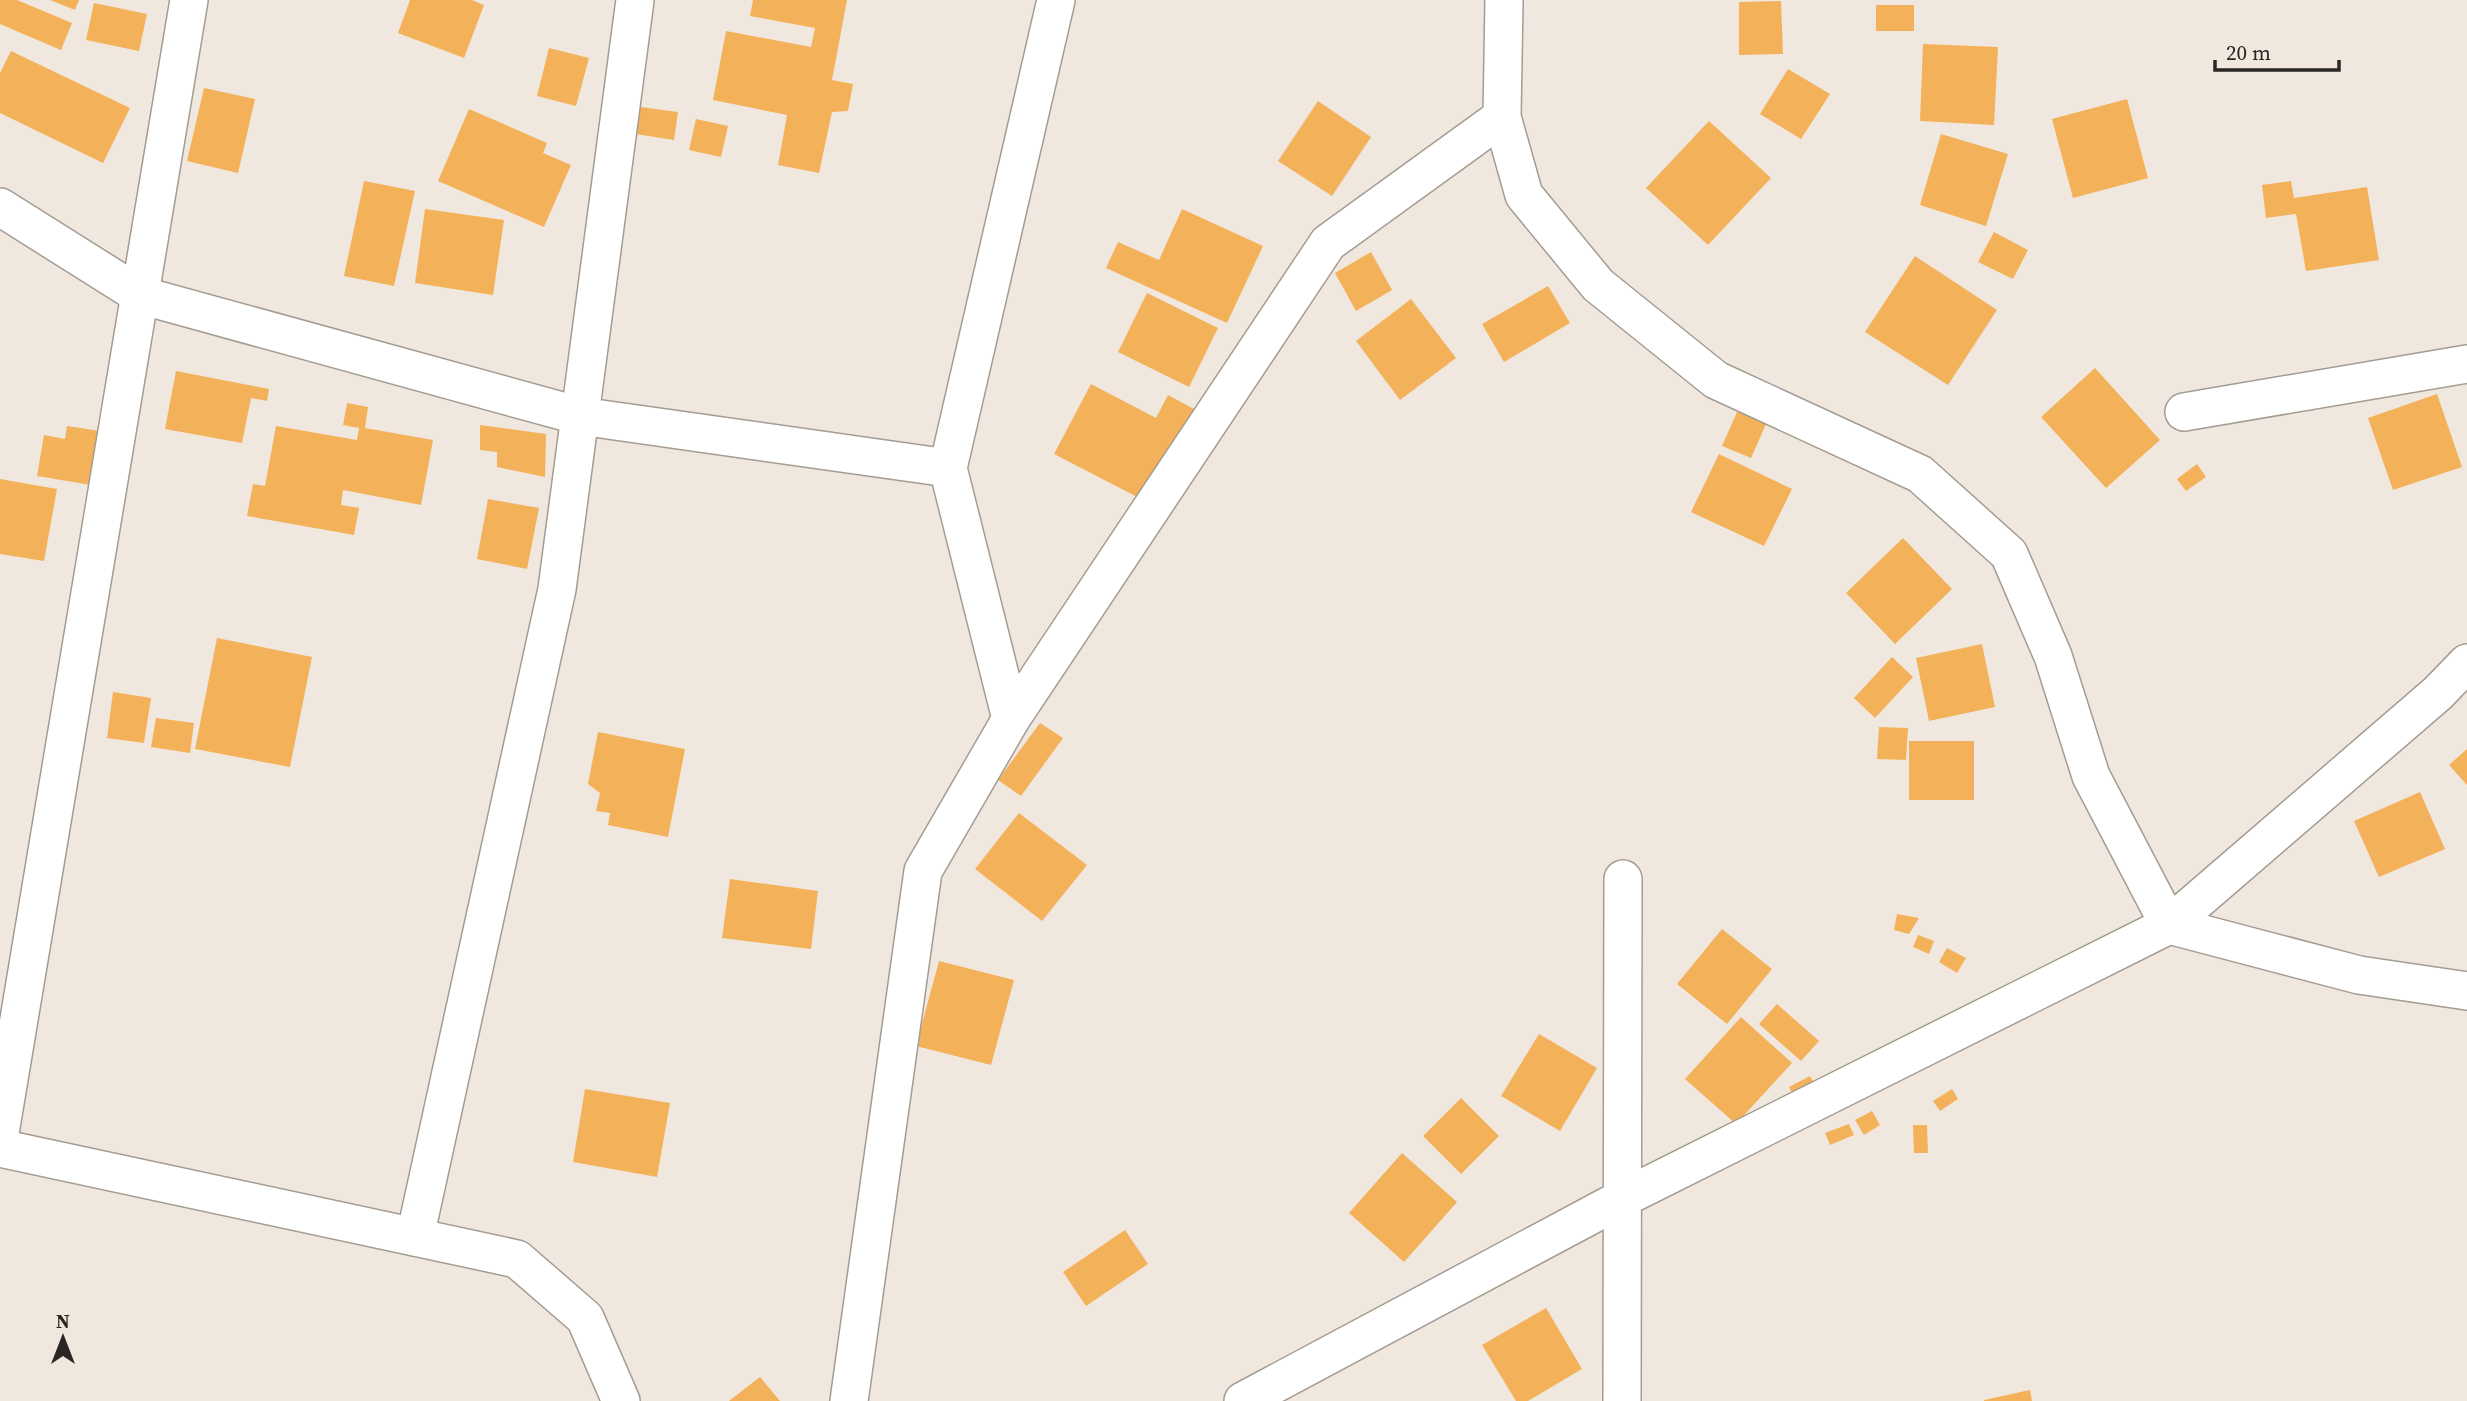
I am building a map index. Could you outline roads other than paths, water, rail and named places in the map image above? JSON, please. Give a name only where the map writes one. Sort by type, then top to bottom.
[{"type":"street","points":[[0,1133],[188,0]]},
{"type":"street","points":[[415,1237],[557,589],[635,0]]},
{"type":"street","points":[[1011,719],[948,468],[1056,0]]},
{"type":"street","points":[[1504,0],[1502,117],[1524,195],[1598,285],[1716,380],[1920,474],[2009,554],[2053,656],[2091,776],[2169,925],[2359,975],[2467,991]]},
{"type":"street","points":[[849,1401],[923,871],[1011,719],[1328,243],[1502,117]]},
{"type":"street","points":[[0,207],[140,295],[580,416],[948,468]]},
{"type":"street","points":[[2183,412],[2467,364]]},
{"type":"street","points":[[1242,1401],[1623,1198],[2169,925],[2438,693],[2467,663]]},
{"type":"street","points":[[1622,1401],[1623,878]]},
{"type":"street","points":[[0,1148],[517,1259],[585,1318],[621,1401]]}]
